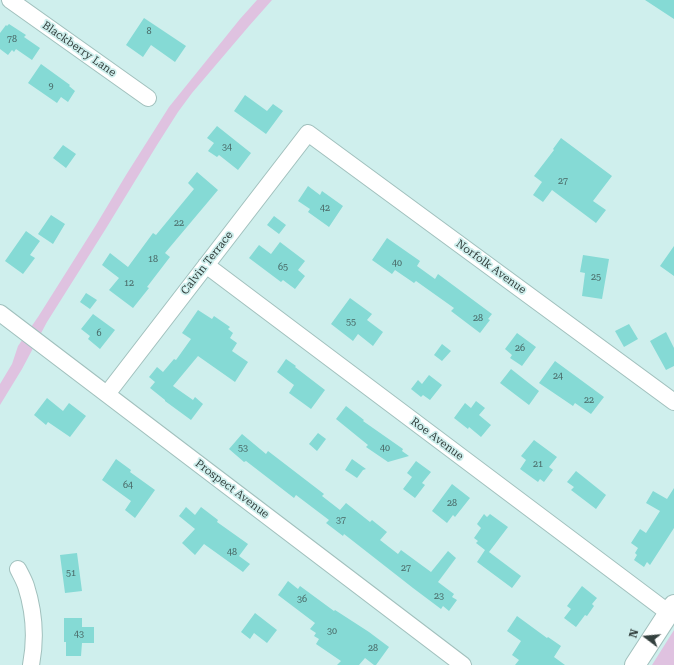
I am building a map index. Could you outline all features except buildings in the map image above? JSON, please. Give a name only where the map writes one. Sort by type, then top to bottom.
[{"type":"main road","points":[[635,665],[671,609]]},
{"type":"street","name":"Blackberry Lane","points":[[10,0],[148,98]]},
{"type":"street","name":"Calvin Terrace","points":[[106,394],[308,133]]},
{"type":"street","name":"Norfolk Avenue","points":[[308,133],[674,402]]},
{"type":"street","name":"Roe Avenue","points":[[206,265],[671,609]]},
{"type":"street","name":"Prospect Avenue","points":[[0,313],[463,665]]},
{"type":"street","points":[[18,569],[26,586],[32,614],[34,638],[31,665]]},
{"type":"shaded area","points":[[257,0],[272,0],[192,93],[178,112],[47,322],[22,369],[0,405],[0,384],[12,364],[18,346],[38,317],[169,107]]},
{"type":"shaded area","points":[[674,630],[674,665],[652,665]]}]
